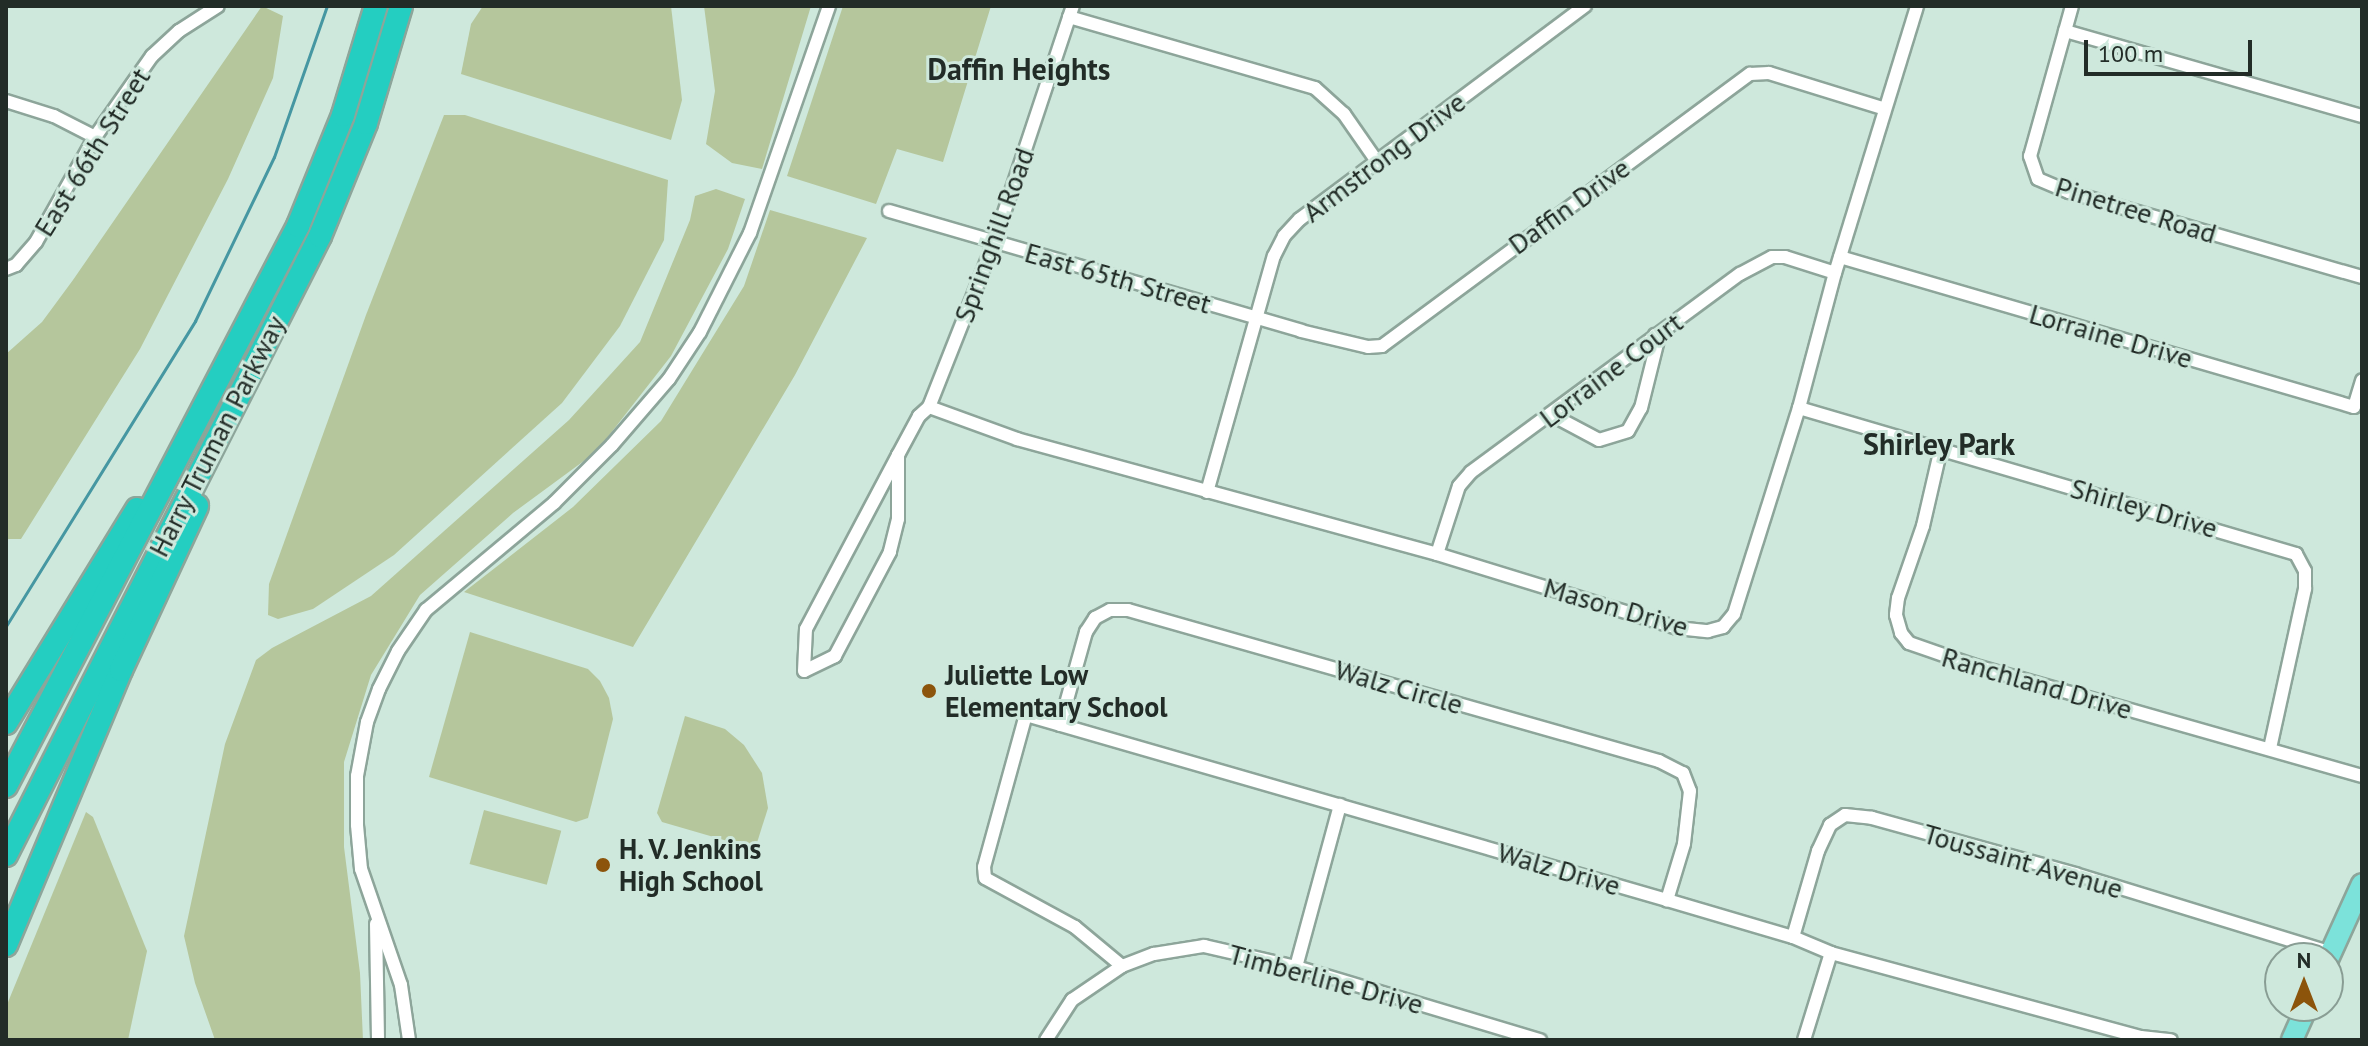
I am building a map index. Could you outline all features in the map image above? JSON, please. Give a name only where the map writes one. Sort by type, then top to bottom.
[{"type":"highway","name":"Harry Truman Parkway","points":[[6,786],[228,362],[322,171],[356,76],[376,6]]},
{"type":"highway","name":"Harry Truman Parkway","points":[[6,855],[320,236],[366,123],[401,6]]},
{"type":"highway","points":[[6,945],[121,670],[293,315],[326,238],[366,123]]},
{"type":"highway","points":[[6,723],[228,362]]},
{"type":"main road","points":[[2335,942],[2362,884]]},
{"type":"street","name":"East 66th Street","points":[[6,269],[16,265],[36,242],[95,137],[152,56],[179,31],[218,6]]},
{"type":"street","points":[[409,1040],[401,985],[376,921],[361,869],[357,776],[367,722],[398,651],[426,610],[554,503],[612,445],[669,379],[700,332],[750,233],[829,6]]},
{"type":"street","name":"Armstrong Drive","points":[[1207,492],[1274,256],[1284,236],[1300,219],[1376,160],[1585,6]]},
{"type":"street","name":"Mason Drive","points":[[929,407],[1017,439],[1437,554],[1677,628],[1708,631],[1723,627],[1734,614],[1799,408],[1835,273],[1917,6]]},
{"type":"street","name":"Pinetree Road","points":[[2072,6],[2030,156],[2038,179],[2069,192],[2362,277]]},
{"type":"street","points":[[1071,11],[1315,88],[1344,114],[1376,160]]},
{"type":"street","name":"Springhill Road","points":[[898,455],[898,519],[890,552],[835,656],[804,671],[806,629],[898,455],[919,416],[929,407],[994,243],[1071,11]]},
{"type":"street","points":[[2065,31],[2362,116]]},
{"type":"street","name":"Daffin Drive","points":[[1256,317],[1368,347],[1382,346],[1750,74],[1769,73],[1885,109]]},
{"type":"street","points":[[6,101],[54,116],[95,137]]},
{"type":"street","name":"East 65th Street","points":[[889,211],[1256,317]]},
{"type":"street","name":"Lorraine Court","points":[[1437,554],[1459,486],[1471,472],[1740,274],[1772,257],[1785,257],[1835,273]]},
{"type":"street","name":"Lorraine Drive","points":[[1840,257],[2354,407],[2362,380]]},
{"type":"street","points":[[1552,415],[1599,440],[1628,431],[1641,408],[1658,340],[1655,335]]},
{"type":"street","name":"Shirley Drive","points":[[1799,408],[2296,554],[2305,571],[2305,589],[2270,748]]},
{"type":"street","name":"Ranchland Drive","points":[[1941,448],[1923,526],[1898,598],[1896,615],[1901,633],[1909,643],[1972,665],[2362,776]]},
{"type":"street","name":"Walz Circle","points":[[1060,725],[1086,632],[1095,618],[1110,610],[1128,610],[1644,757],[1675,766],[1685,774],[1690,791],[1684,844],[1667,900]]},
{"type":"street","name":"Walz Drive","points":[[1122,966],[1075,927],[985,878],[984,867],[1026,715],[1793,937],[1831,953],[2141,1037],[2171,1040]]},
{"type":"street","points":[[1296,967],[1340,805]]},
{"type":"street","name":"Toussaint Avenue","points":[[1793,937],[1818,851],[1830,825],[1845,815],[1872,818],[2075,874],[2286,942]]},
{"type":"street","points":[[376,921],[378,1040]]},
{"type":"street","name":"Timberline Drive","points":[[1046,1040],[1072,1000],[1122,966],[1154,954],[1204,946],[1296,967],[1540,1040]]},
{"type":"street","points":[[1804,1040],[1831,953]]},
{"type":"green space","points":[[262,6],[283,16],[273,78],[228,179],[140,349],[21,539],[6,539],[6,354],[42,322],[73,280]]},
{"type":"green space","points":[[483,6],[671,6],[682,100],[671,140],[461,74],[471,24]]},
{"type":"green space","points":[[704,6],[811,6],[762,169],[732,163],[706,144],[715,91]]},
{"type":"green space","points":[[843,6],[991,6],[943,162],[897,149],[876,204],[787,176]]},
{"type":"green space","points":[[444,115],[465,115],[668,180],[664,240],[620,326],[562,403],[394,555],[313,609],[278,619],[268,615],[269,584],[366,315]]},
{"type":"green space","points":[[716,189],[745,199],[728,249],[671,356],[596,452],[513,513],[420,595],[371,675],[344,762],[344,847],[360,973],[363,1040],[215,1040],[195,983],[184,936],[225,744],[256,660],[272,648],[371,596],[569,420],[640,342],[690,220],[695,196]]},
{"type":"green space","points":[[770,210],[867,238],[795,375],[633,647],[464,592],[573,507],[661,421],[744,286]]},
{"type":"green space","points":[[470,632],[588,669],[600,681],[609,698],[613,719],[588,818],[576,822],[429,777]]},
{"type":"green space","points":[[685,716],[725,729],[744,745],[762,773],[768,808],[755,849],[662,822],[657,813]]},
{"type":"green space","points":[[484,810],[561,831],[547,885],[470,864]]},
{"type":"green space","points":[[86,812],[93,817],[147,951],[128,1040],[6,1040],[6,1007]]},
{"type":"waterway","points":[[6,626],[195,321],[274,157],[327,6]]},
{"type":"place","name":"Juliette Low Elementary School","points":[[929,691]]},
{"type":"place","name":"H. V. Jenkins High School","points":[[603,865]]},
{"type":"district","name":"Daffin Heights","points":[[1019,69]]},
{"type":"district","name":"Shirley Park","points":[[1939,444]]}]
